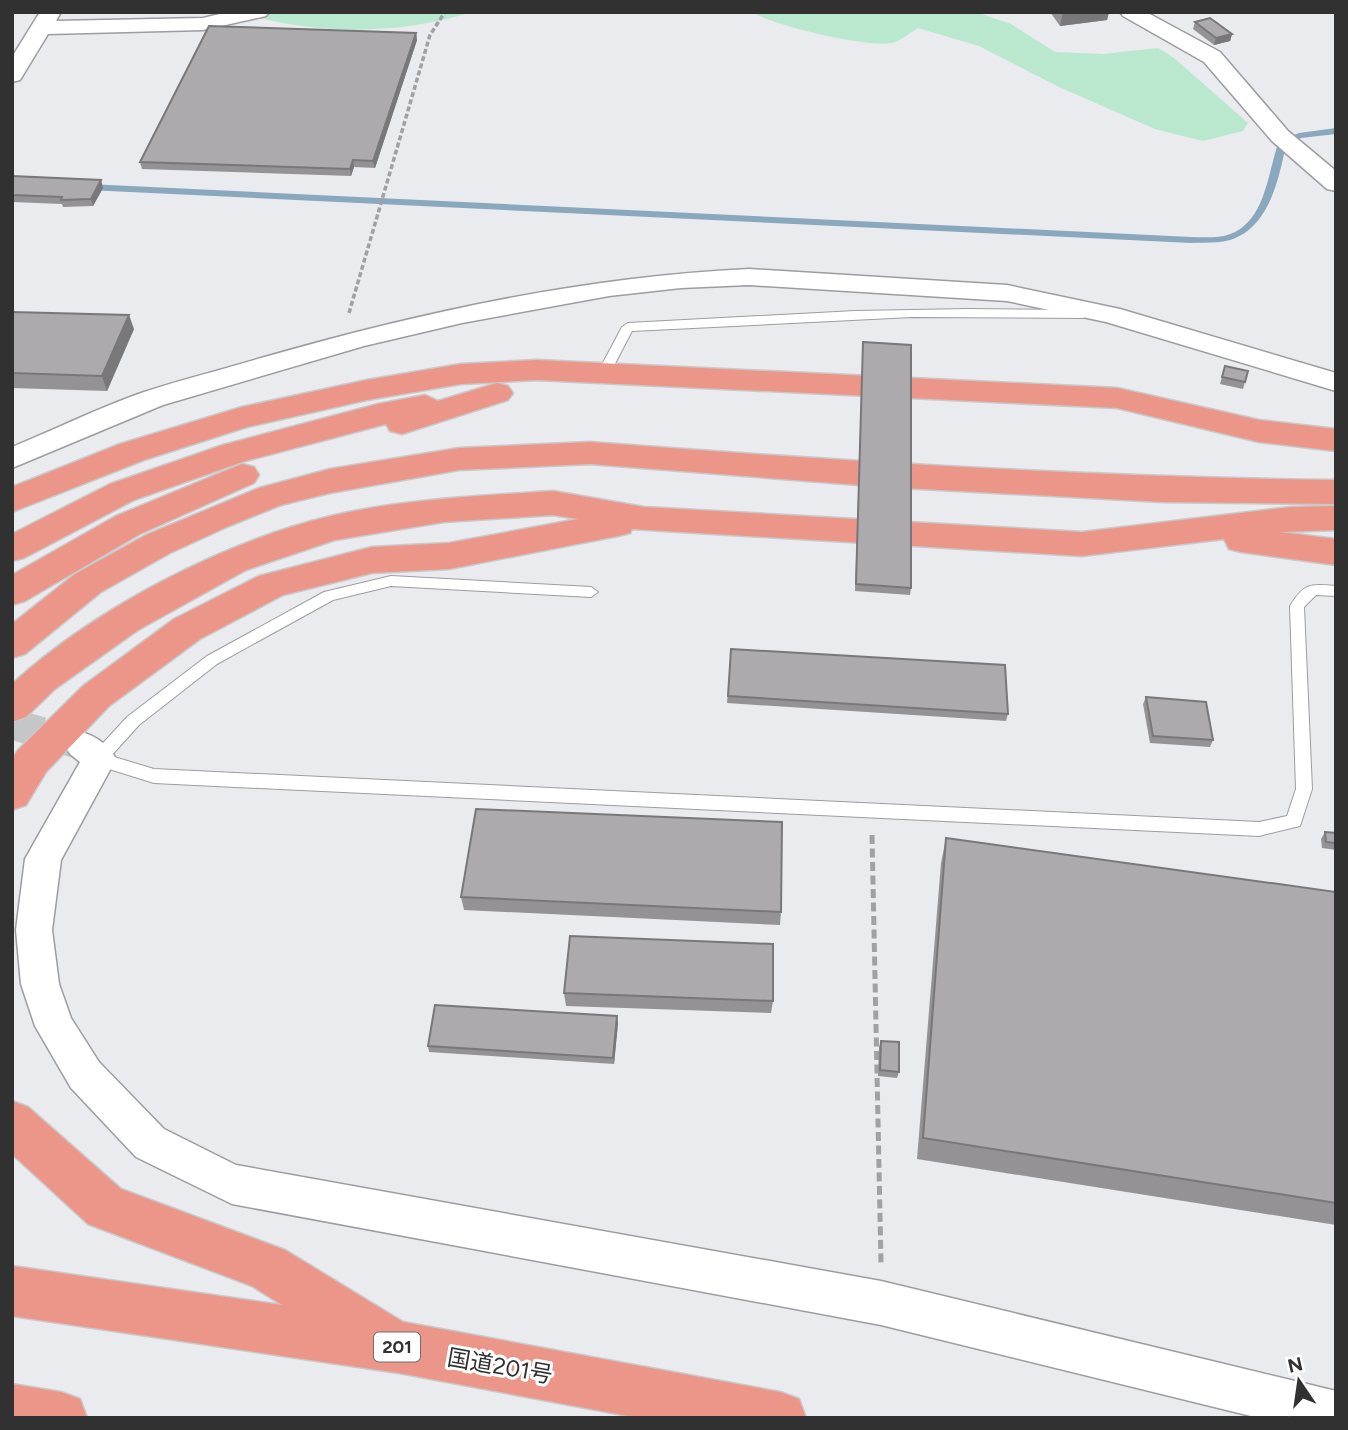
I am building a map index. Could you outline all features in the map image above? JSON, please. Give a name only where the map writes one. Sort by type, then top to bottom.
[{"type":"highway","points":[[12,500],[132,452],[242,418],[367,390],[461,374],[537,370],[1116,398],[1259,430],[1336,440]]},
{"type":"highway","points":[[12,549],[122,492],[235,453],[378,415],[603,374]]},
{"type":"highway","points":[[12,592],[128,525],[243,475],[497,393]]},
{"type":"highway","points":[[12,644],[88,583],[158,544],[217,517],[271,496],[330,481],[459,459],[590,453],[885,476],[1163,491],[1336,508]]},
{"type":"highway","points":[[1163,491],[1336,492]]},
{"type":"highway","points":[[12,707],[42,679],[125,620],[233,561],[332,528],[444,510],[553,503],[644,519],[1082,544],[1291,519],[1336,518]]},
{"type":"highway","points":[[12,794],[32,761],[96,696],[187,629],[272,585],[372,560],[449,556],[644,519]]},
{"type":"highway","points":[[1187,533],[1336,552]]},
{"type":"highway","points":[[12,1123],[104,1206],[267,1267],[399,1347]]},
{"type":"highway","name":"国道201号","points":[[12,1291],[399,1347],[780,1418]]},
{"type":"highway","points":[[12,1410],[61,1418]]},
{"type":"street","points":[[12,75],[46,20],[203,24],[259,12]]},
{"type":"street","points":[[1130,12],[1212,57],[1280,136],[1336,184]]},
{"type":"street","points":[[12,458],[153,399],[340,344],[462,315],[609,288],[681,280],[749,277],[1007,293],[1111,315],[1336,382]]},
{"type":"street","points":[[90,752],[43,859],[34,930],[40,984],[54,1026],[85,1075],[150,1143],[232,1184],[881,1303],[1336,1414]]},
{"type":"lane","points":[[603,374],[628,327],[790,318],[1024,312],[1111,315]]},
{"type":"lane","points":[[90,752],[212,660],[329,596],[391,581],[591,592]]},
{"type":"lane","points":[[90,752],[154,776],[1259,829],[1294,821],[1304,789],[1297,606],[1312,589],[1336,591]]},
{"type":"path","points":[[340,344],[430,35],[445,12]]},
{"type":"path","points":[[871,809],[881,1303]]},
{"type":"green space","points":[[238,12],[471,12],[414,25],[354,30],[295,25]]},
{"type":"green space","points":[[752,12],[976,12],[1011,24],[1055,52],[1104,54],[1158,48],[1174,58],[1248,123],[1243,131],[1203,141],[1155,129],[1059,87],[979,46],[918,28],[895,42],[866,43],[800,29]]},
{"type":"building","points":[[1210,18],[1232,34],[1216,38],[1195,22]]},
{"type":"building","points":[[209,26],[416,33],[373,161],[353,160],[350,169],[140,162]]},
{"type":"building","points":[[12,176],[101,180],[91,199],[61,200],[62,197],[12,195]]},
{"type":"building","points":[[12,312],[129,315],[102,376],[12,373]]},
{"type":"building","points":[[863,342],[911,345],[911,588],[856,584]]},
{"type":"building","points":[[1225,366],[1248,371],[1245,382],[1222,377]]},
{"type":"building","points":[[731,649],[1005,665],[1008,714],[728,696]]},
{"type":"building","points":[[1146,697],[1206,702],[1213,740],[1153,736]]},
{"type":"building","points":[[476,809],[782,822],[781,912],[461,897]]},
{"type":"building","points":[[1325,832],[1336,833],[1336,843],[1326,842]]},
{"type":"building","points":[[946,838],[1336,892],[1336,1203],[923,1138]]},
{"type":"building","points":[[570,936],[773,944],[773,1001],[564,993]]},
{"type":"building","points":[[435,1005],[617,1016],[613,1058],[428,1046]]},
{"type":"building","points":[[881,1041],[899,1042],[899,1072],[880,1070]]},
{"type":"waterway","points":[[88,187],[1191,240],[1216,239],[1230,237],[1252,222],[1267,198],[1282,143],[1299,136],[1336,131]]},
{"type":"tunnel","points":[[12,724],[81,744]]}]
